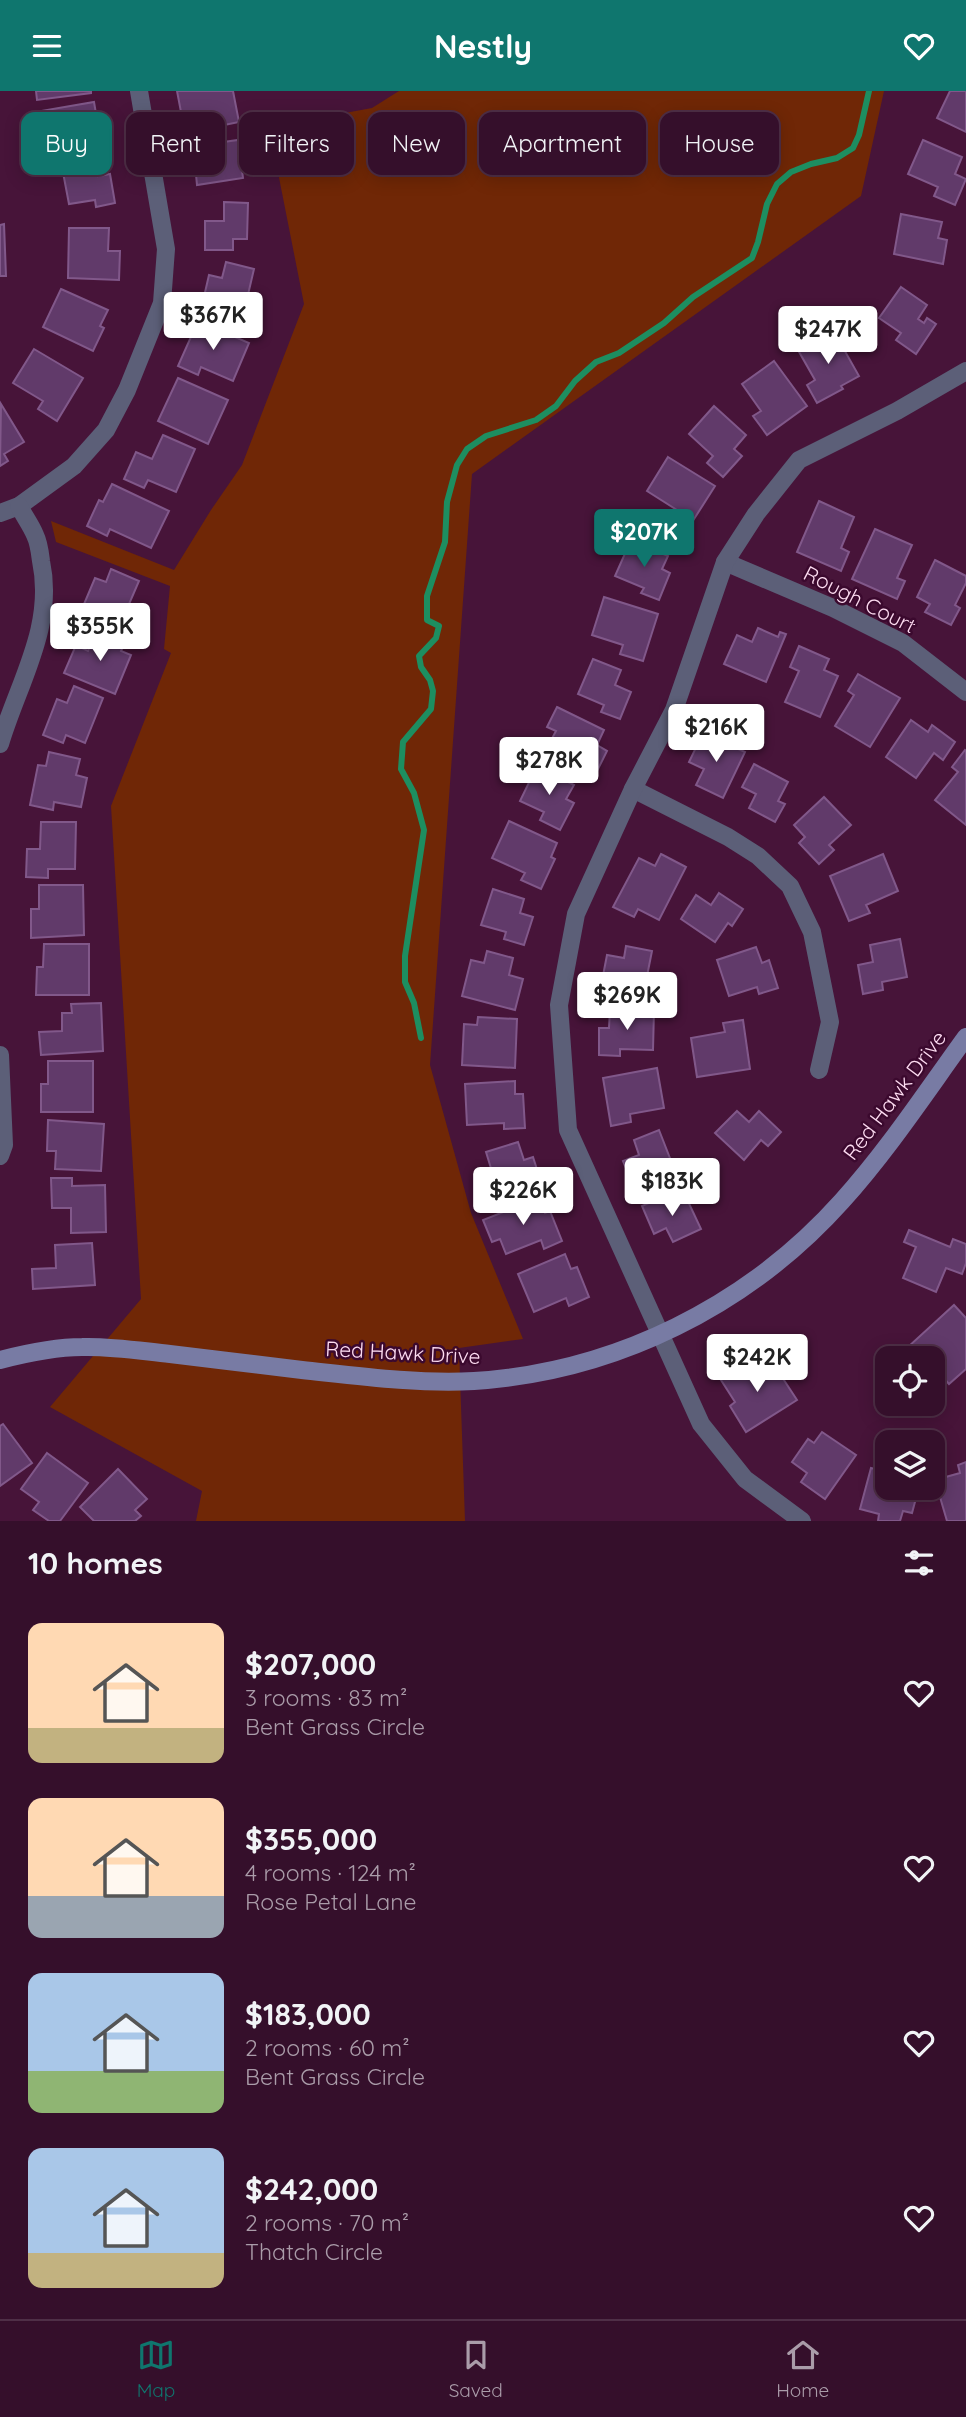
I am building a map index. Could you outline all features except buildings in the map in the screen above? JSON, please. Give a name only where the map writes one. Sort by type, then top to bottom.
[{"type":"street","points":[[0,513],[19,506],[74,466],[106,430],[127,390],[162,303],[166,249],[139,91]]},
{"type":"street","points":[[802,1521],[745,1479],[701,1424],[568,1130],[559,1005],[576,914],[633,789],[674,710],[725,562],[756,514],[799,460],[897,411],[966,371]]},
{"type":"street","points":[[0,744],[9,711],[44,618],[46,583],[36,537],[19,506]]},
{"type":"street","name":"Rough Court","points":[[725,562],[833,608],[902,643],[966,692]]},
{"type":"street","points":[[633,789],[758,856],[790,886],[812,932],[830,1022],[819,1070]]},
{"type":"street","name":"Red Hawk Drive","points":[[0,1360],[51,1349],[112,1347],[303,1370],[471,1381],[523,1376],[586,1361],[661,1335],[740,1291],[778,1264],[811,1233],[865,1174],[966,1037]]},
{"type":"street","points":[[0,1055],[4,1145],[0,1156]]},
{"type":"shaded area","points":[[399,91],[884,91],[861,196],[472,474],[430,1065],[471,1213],[523,1339],[459,1348],[465,1521],[196,1521],[202,1491],[50,1407],[141,1299],[111,806],[171,653],[164,649],[170,586],[56,542],[51,521],[174,570],[242,465],[304,304],[278,175],[354,175],[354,112],[350,112],[372,108]]},
{"type":"waterway","points":[[421,1038],[414,1003],[405,982],[405,956],[424,830],[414,793],[401,769],[403,742],[431,709],[433,691],[430,680],[421,667],[419,656],[436,638],[439,626],[427,620],[427,596],[445,542],[447,502],[457,465],[467,449],[486,436],[536,420],[556,406],[575,381],[596,362],[619,353],[664,323],[693,297],[752,258],[767,204],[777,184],[791,172],[837,158],[853,148],[859,135],[869,91]]}]
